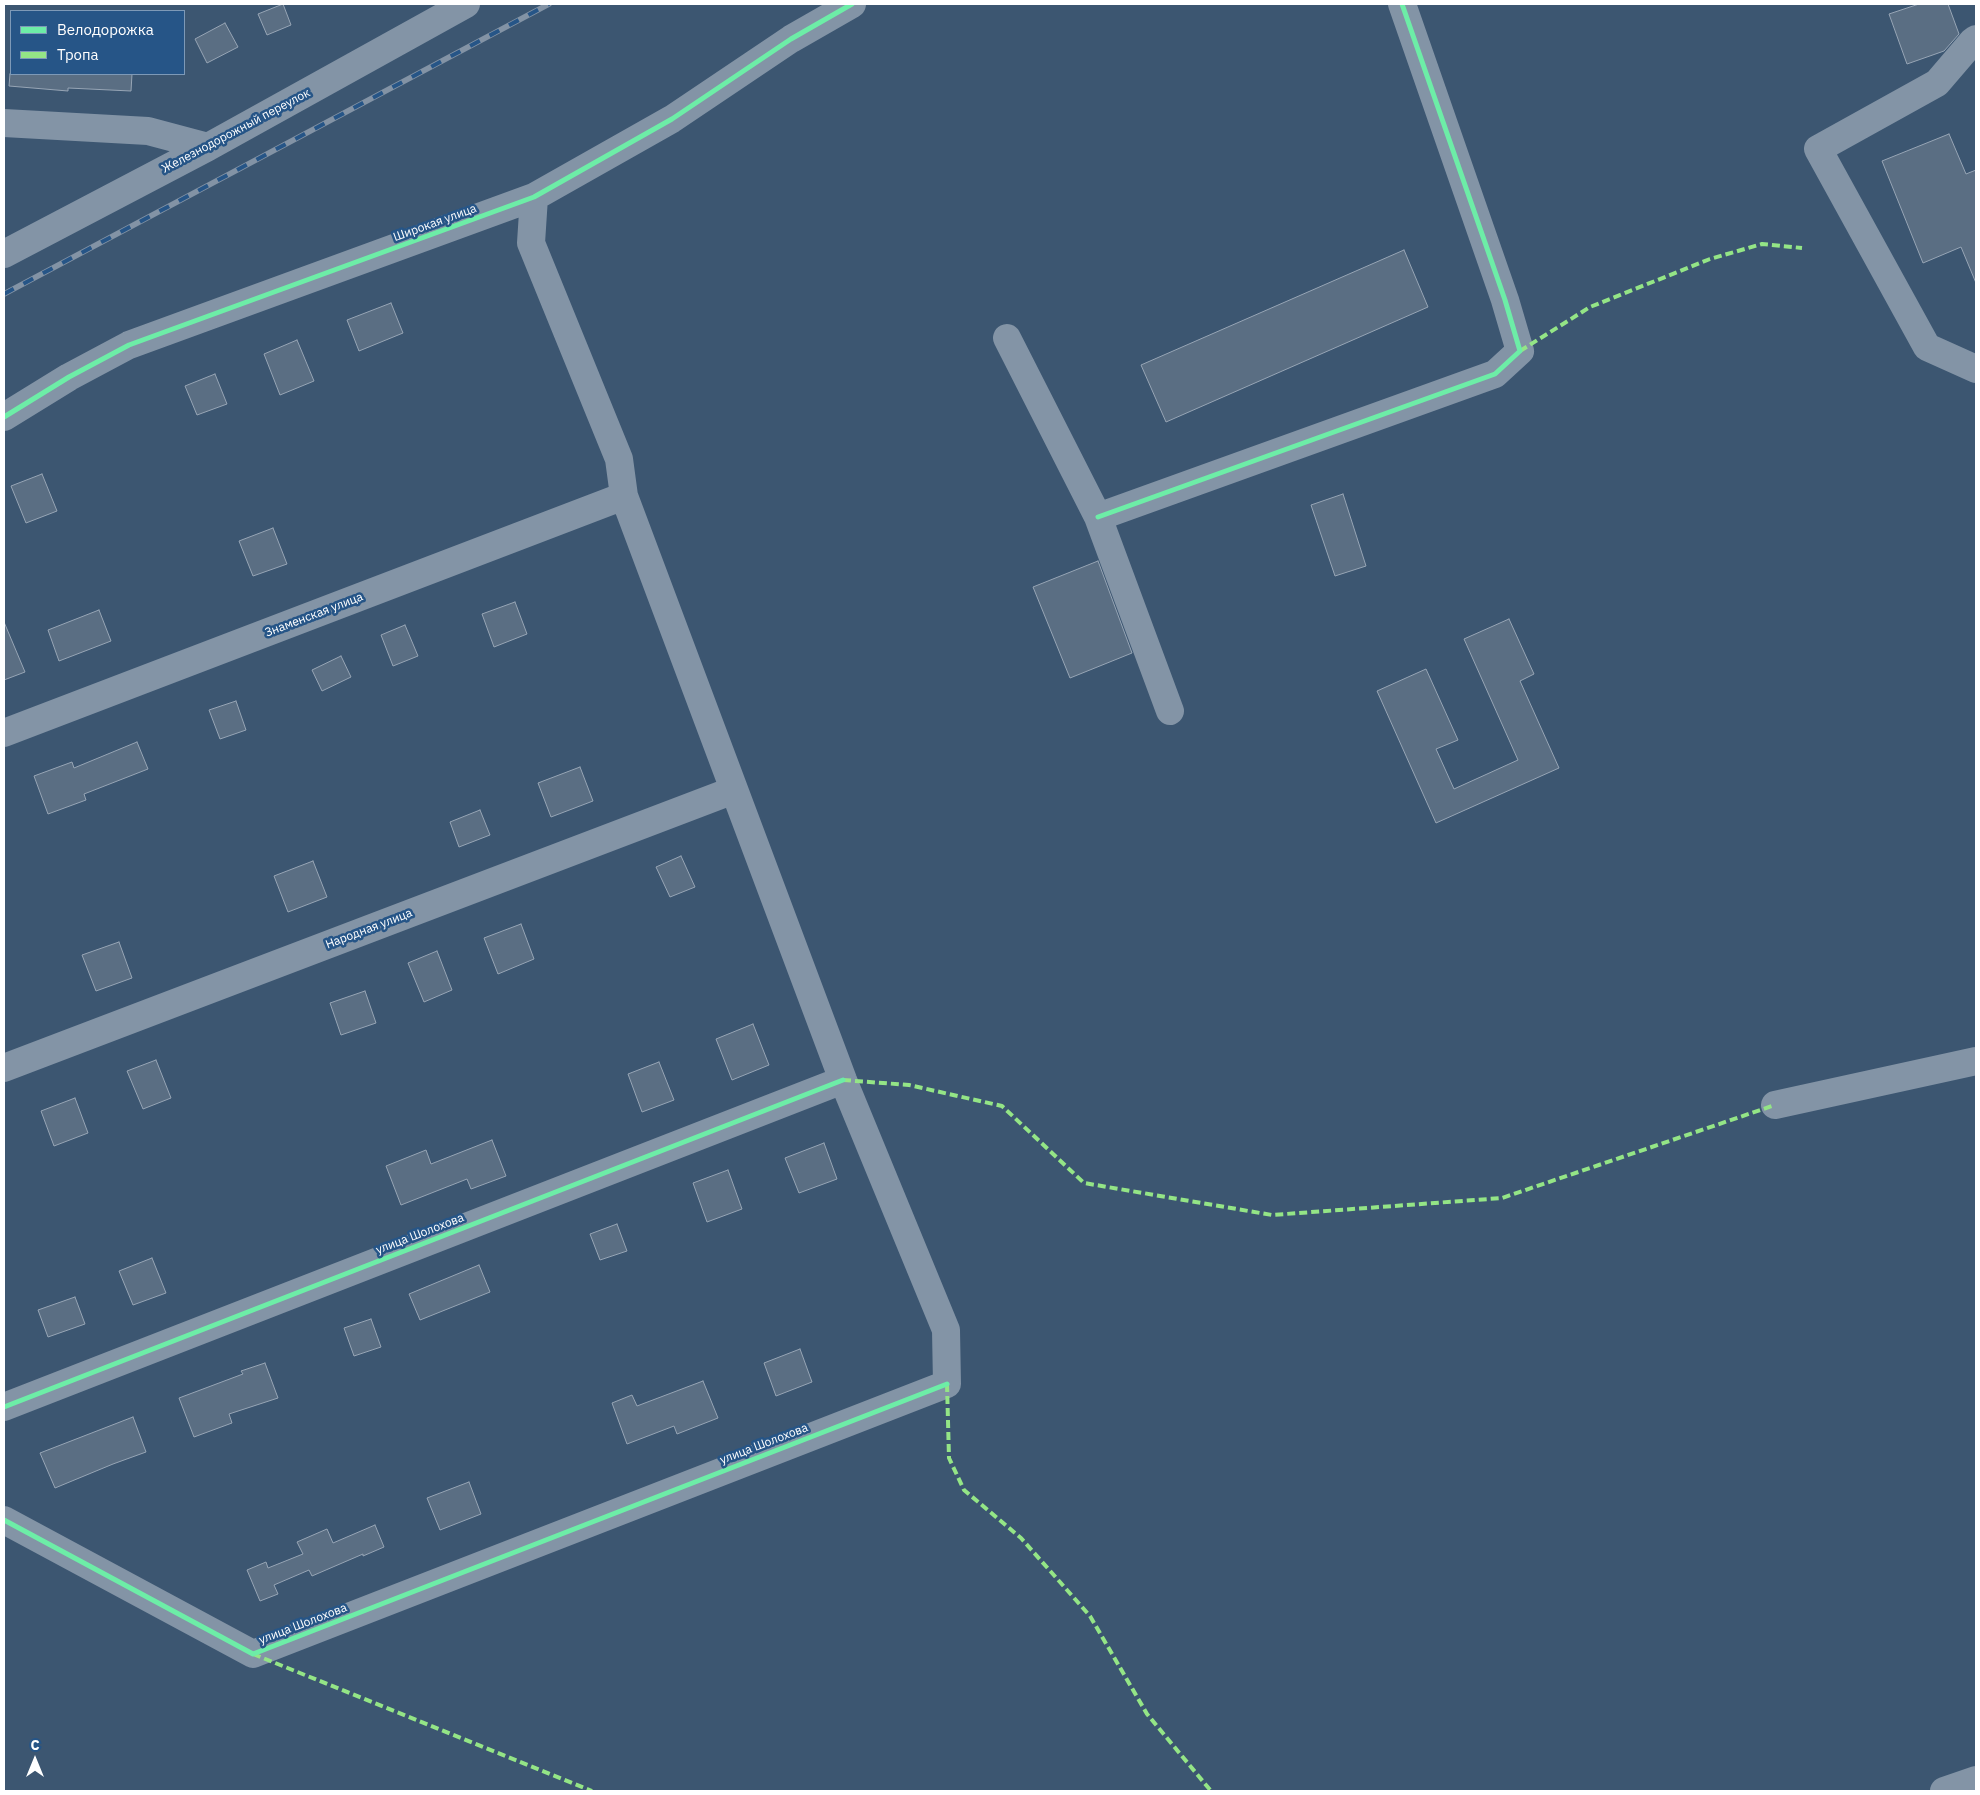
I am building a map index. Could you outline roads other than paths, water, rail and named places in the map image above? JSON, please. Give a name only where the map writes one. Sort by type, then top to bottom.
[{"type":"street","name":"Железнодорожный переулок","points":[[4,254],[208,148],[466,4]]},
{"type":"street","name":"Широкая улица","points":[[4,417],[69,376],[129,345],[534,197],[672,119],[791,39],[852,4]]},
{"type":"street","points":[[1098,517],[1495,374],[1520,351],[1505,300],[1402,4]]},
{"type":"street","points":[[1976,39],[1937,83],[1818,149],[1927,347],[1976,369]]},
{"type":"street","points":[[4,123],[148,131],[208,148]]},
{"type":"street","points":[[534,197],[531,243],[618,459],[624,496],[843,1080]]},
{"type":"street","points":[[1007,338],[1098,517],[1170,711]]},
{"type":"street","name":"Знаменская улица","points":[[4,733],[624,496]]},
{"type":"street","name":"Народная улица","points":[[4,1068],[734,790]]},
{"type":"street","points":[[1775,1105],[1976,1061]]},
{"type":"street","name":"улица Шолохова","points":[[4,1407],[843,1080],[946,1330],[947,1384],[253,1654],[4,1520]]},
{"type":"street","points":[[1944,1791],[1976,1780]]},
{"type":"railway","points":[[4,294],[549,4]]}]
